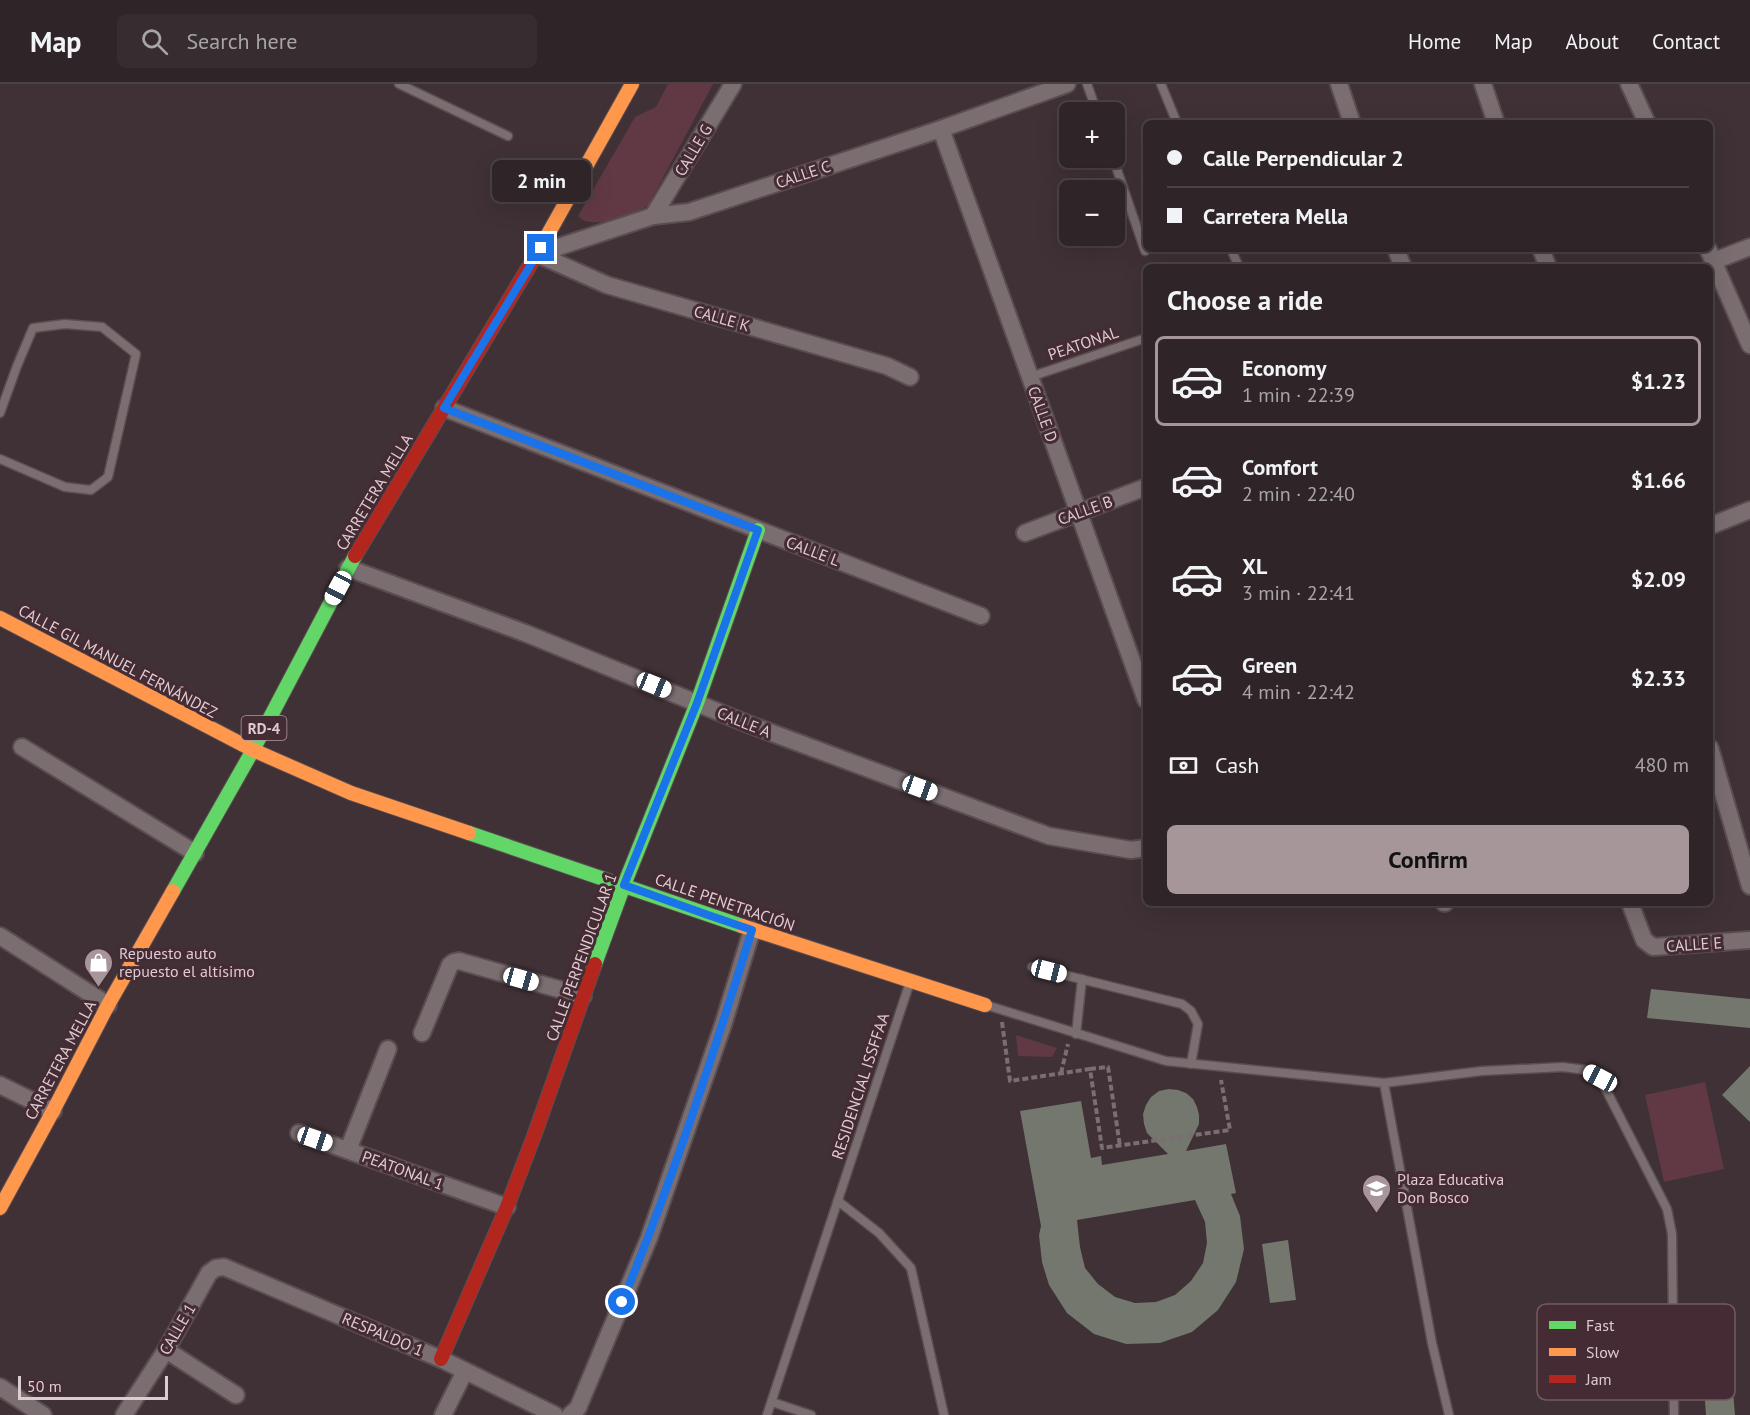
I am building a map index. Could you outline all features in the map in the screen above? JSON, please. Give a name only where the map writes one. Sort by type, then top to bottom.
[{"type":"street","name":"CARRETERA MELLA","points":[[0,1208],[108,1005],[253,750],[348,568],[537,254],[632,84]]},
{"type":"street","name":"CALLE G","points":[[653,216],[733,84]]},
{"type":"street","name":"CALLE C","points":[[537,254],[653,216],[689,212],[941,129],[1067,84]]},
{"type":"street","points":[[1339,84],[1352,120]]},
{"type":"street","points":[[1482,84],[1495,120]]},
{"type":"street","points":[[1629,84],[1646,120]]},
{"type":"street","name":"CALLE D","points":[[941,129],[1143,692]]},
{"type":"street","points":[[1750,247],[1711,255],[1750,345]]},
{"type":"street","name":"CALLE K","points":[[537,254],[607,285],[888,366],[910,377]]},
{"type":"street","name":"CALLE L","points":[[444,408],[981,616]]},
{"type":"street","name":"CALLE B","points":[[1025,532],[1143,489]]},
{"type":"street","points":[[1713,525],[1750,510]]},
{"type":"street","name":"CALLE PERPENDICULAR 1","points":[[441,1359],[507,1207],[624,885],[697,703],[758,530]]},
{"type":"street","name":"CALLE A","points":[[348,568],[525,633],[748,724],[1049,836],[1131,850],[1143,848]]},
{"type":"street","name":"CALLE GIL MANUEL FERNÁNDEZ","points":[[0,618],[253,750]]},
{"type":"street","points":[[22,747],[195,853]]},
{"type":"street","name":"CALLE PENETRACIÓN","points":[[253,750],[351,793],[752,930],[985,1005]]},
{"type":"street","points":[[1713,758],[1750,886]]},
{"type":"street","name":"CALLE E","points":[[1631,906],[1644,940],[1653,947],[1750,940]]},
{"type":"street","points":[[574,1412],[649,1238],[723,1025],[752,930]]},
{"type":"street","points":[[0,936],[108,1005]]},
{"type":"street","points":[[422,1033],[450,965],[454,962],[459,961],[583,996]]},
{"type":"street","points":[[348,1150],[388,1049]]},
{"type":"street","points":[[0,1085],[53,1111]]},
{"type":"street","name":"PEATONAL 1","points":[[299,1133],[507,1207]]},
{"type":"street","name":"RESPALDO 1","points":[[209,1273],[216,1268],[224,1267],[441,1359],[555,1415]]},
{"type":"street","name":"CALLE 1","points":[[124,1415],[166,1350],[209,1273]]},
{"type":"street","points":[[166,1350],[236,1395]]},
{"type":"street","points":[[442,1415],[465,1371]]},
{"type":"street","points":[[0,1387],[43,1415]]},
{"type":"lane","points":[[399,84],[508,136]]},
{"type":"lane","points":[[1088,84],[1094,102]]},
{"type":"lane","points":[[1161,84],[1176,120]]},
{"type":"lane","points":[[1116,168],[1143,245]]},
{"type":"lane","points":[[0,413],[16,366],[33,328],[65,324],[102,327],[136,354],[108,477],[91,490],[65,487],[0,459]]},
{"type":"lane","name":"PEATONAL","points":[[1030,377],[1143,339]]},
{"type":"lane","points":[[1032,967],[1182,1004],[1191,1011],[1198,1024],[1191,1064]]},
{"type":"lane","points":[[1074,1033],[1082,979]]},
{"type":"lane","name":"RESIDENCIAL ISSFFAA","points":[[767,1415],[910,980]]},
{"type":"lane","points":[[985,1005],[1166,1061],[1191,1064],[1383,1083],[1482,1071],[1563,1067],[1586,1070],[1600,1078],[1667,1209],[1672,1234],[1673,1304]]},
{"type":"lane","points":[[1383,1083],[1432,1343],[1449,1415]]},
{"type":"lane","points":[[838,1201],[879,1233],[911,1268],[944,1415]]},
{"type":"lane","points":[[1674,1400],[1674,1415]]},
{"type":"lane","points":[[772,1402],[811,1415]]},
{"type":"path","points":[[1000,1010],[1010,1081],[1107,1067],[1120,1146]]},
{"type":"path","points":[[1060,1073],[1074,1033]]},
{"type":"path","points":[[1090,1069],[1102,1148],[1230,1130],[1218,1066]]},
{"type":"shaded area","points":[[668,84],[713,84],[648,206],[612,220],[592,222],[584,220],[578,216],[635,117],[656,107]]},
{"type":"shaded area","points":[[1016,1035],[1057,1048],[1052,1057],[1018,1056]]},
{"type":"shaded area","points":[[1705,1082],[1724,1169],[1664,1182],[1645,1095]]},
{"type":"building","points":[[1651,989],[1750,999],[1750,1028],[1647,1018]]},
{"type":"building","points":[[1750,1066],[1750,1122],[1722,1095]]},
{"type":"building","points":[[1169,1089],[1186,1093],[1197,1107],[1199,1124],[1186,1151],[1226,1144],[1236,1193],[1231,1194],[1240,1216],[1244,1249],[1236,1282],[1218,1310],[1192,1332],[1160,1343],[1126,1344],[1094,1334],[1067,1313],[1049,1285],[1042,1262],[1039,1235],[1041,1226],[1020,1111],[1081,1101],[1091,1158],[1101,1156],[1102,1165],[1168,1154],[1147,1133],[1144,1124],[1143,1114],[1146,1105],[1159,1091]],"holes":[[[1195,1200],[1205,1222],[1207,1243],[1203,1263],[1191,1281],[1175,1295],[1156,1302],[1135,1303],[1115,1297],[1098,1284],[1085,1268],[1077,1220]]]},
{"type":"building","points":[[1288,1240],[1296,1300],[1270,1303],[1262,1244]]},
{"type":"building","points":[[1705,1400],[1734,1400],[1735,1415],[1706,1415]]},
{"type":"traffic: fast","points":[[595,964],[697,703],[758,530]]},
{"type":"traffic: fast","points":[[173,891],[253,750],[355,556]]},
{"type":"traffic: fast","points":[[469,833],[742,926]]},
{"type":"traffic: slow","points":[[542,245],[632,84]]},
{"type":"traffic: slow","points":[[0,618],[253,750],[351,793],[469,833]]},
{"type":"traffic: slow","points":[[0,1208],[108,1005],[173,891]]},
{"type":"traffic: slow","points":[[742,926],[985,1005]]},
{"type":"traffic: jam","points":[[355,556],[542,245]]},
{"type":"traffic: jam","points":[[441,1359],[507,1207],[595,964]]},
{"type":"place","name":"Repuesto auto repuesto el altísimo","points":[[98,988]]},
{"type":"place","name":"Plaza Educativa Don Bosco","points":[[1376,1214]]},
{"type":"route","points":[[541,248],[444,408],[758,530],[697,703],[624,885],[752,930],[723,1025],[649,1238],[622,1302]]}]
